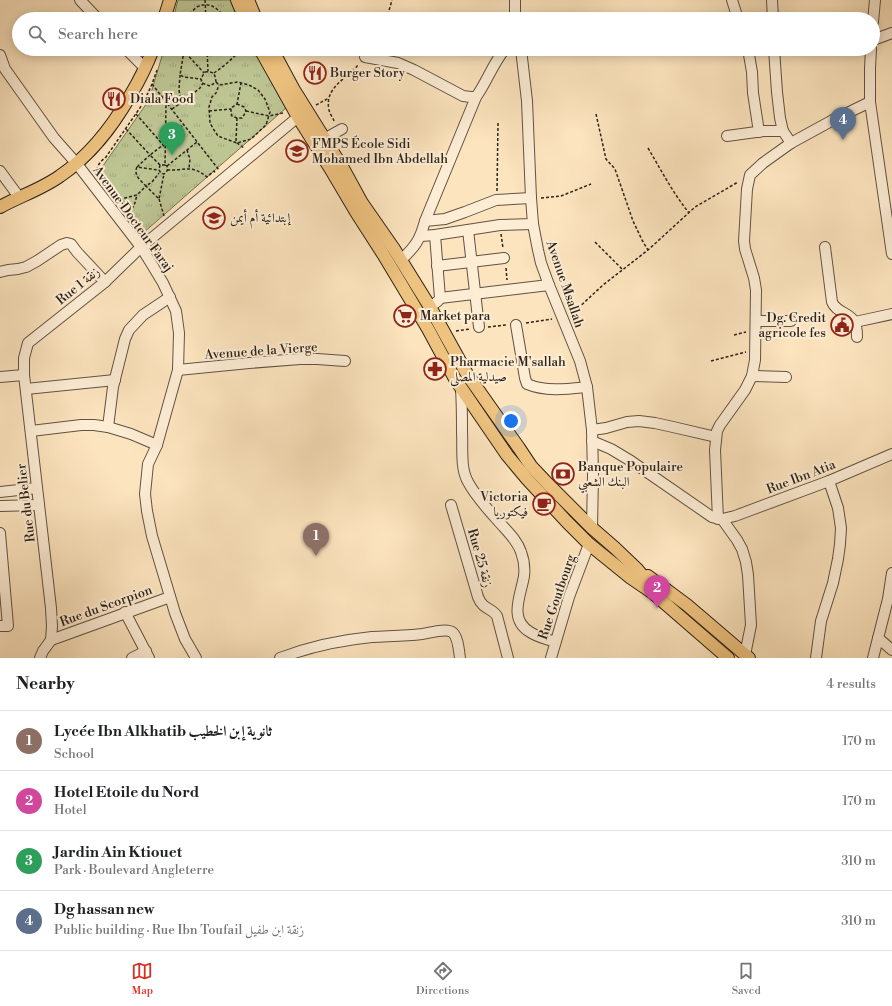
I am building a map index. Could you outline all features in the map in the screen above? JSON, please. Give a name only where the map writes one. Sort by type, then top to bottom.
[{"type":"main road","points":[[166,12],[170,0]]},
{"type":"main road","points":[[237,0],[242,12]]},
{"type":"main road","points":[[248,0],[253,12]]},
{"type":"main road","points":[[0,206],[40,189],[60,177],[77,164],[97,145],[151,69],[152,56]]},
{"type":"main road","points":[[265,56],[303,114],[324,139],[344,170],[362,203],[401,260],[430,307],[467,374],[531,466],[653,593],[728,658]]},
{"type":"main road","points":[[276,56],[303,114],[356,212],[387,260],[428,329],[461,389],[507,455],[567,522],[589,544],[647,581],[655,589],[744,657]]},
{"type":"main road","points":[[634,573],[642,591],[717,658]]},
{"type":"street","points":[[80,0],[91,12]]},
{"type":"street","points":[[515,0],[515,12]]},
{"type":"street","points":[[732,0],[736,12]]},
{"type":"street","points":[[772,0],[773,12]]},
{"type":"street","points":[[874,12],[875,0]]},
{"type":"street","points":[[880,37],[892,33]]},
{"type":"street","name":"Avenue Docteur Faraj","points":[[0,55],[5,69],[54,138],[77,164],[141,247],[163,283],[176,311],[179,333],[178,370],[156,445],[148,464],[145,494],[154,543],[170,597],[179,625],[196,658]]},
{"type":"street","points":[[135,56],[151,69]]},
{"type":"street","points":[[366,56],[398,63],[464,96],[476,97]]},
{"type":"street","points":[[401,260],[412,250],[421,236],[425,221],[476,97],[500,56]]},
{"type":"street","name":"Avenue Msallah","points":[[522,56],[528,106],[531,198],[539,256],[549,285],[580,361],[587,387],[592,430]]},
{"type":"street","points":[[749,56],[759,132]]},
{"type":"street","points":[[774,56],[780,118],[783,131],[791,143]]},
{"type":"street","points":[[871,56],[870,102],[888,193],[892,254]]},
{"type":"street","points":[[720,519],[715,450],[716,431],[745,390],[754,368],[756,290],[744,241],[747,189],[750,175],[763,163],[791,143],[870,102]]},
{"type":"street","name":"Rue 1 زنقة","points":[[28,342],[105,282],[141,247],[303,114]]},
{"type":"street","points":[[324,139],[340,131]]},
{"type":"street","points":[[727,136],[783,131]]},
{"type":"street","points":[[0,171],[19,197]]},
{"type":"street","points":[[425,221],[445,218],[466,212],[496,200],[531,198]]},
{"type":"street","points":[[421,236],[500,225],[534,224]]},
{"type":"street","points":[[468,230],[479,327]]},
{"type":"street","points":[[435,235],[440,298]]},
{"type":"street","points":[[0,272],[26,267],[61,244],[67,243],[71,244],[105,282]]},
{"type":"street","points":[[825,247],[832,302],[835,307],[855,322],[858,337]]},
{"type":"street","points":[[437,266],[504,258]]},
{"type":"street","points":[[430,307],[440,298],[549,285]]},
{"type":"street","points":[[108,427],[111,398],[125,339],[129,330],[142,315],[170,297]]},
{"type":"street","points":[[855,322],[892,314]]},
{"type":"street","points":[[756,325],[791,321]]},
{"type":"street","points":[[516,324],[527,384],[542,388],[560,389],[587,387]]},
{"type":"street","name":"Rue du Belier","points":[[28,342],[24,358],[24,375],[51,608],[51,640]]},
{"type":"street","name":"Avenue de la Vierge","points":[[178,370],[300,359],[345,360]]},
{"type":"street","points":[[0,377],[24,375]]},
{"type":"street","points":[[752,376],[786,377]]},
{"type":"street","points":[[26,389],[115,380]]},
{"type":"street","points":[[461,389],[463,460],[466,478],[474,492],[510,534],[520,550],[524,564],[524,576],[518,598],[518,615],[521,623],[531,633],[555,642]]},
{"type":"street","points":[[592,528],[592,430],[627,422],[639,421],[716,437]]},
{"type":"street","points":[[30,431],[94,424],[131,434],[156,445]]},
{"type":"street","points":[[592,441],[625,458],[710,516],[720,519],[737,540],[742,549],[746,562],[751,625],[744,657]]},
{"type":"street","name":"Rue Ibn Atia","points":[[720,519],[735,516],[758,508],[829,481],[892,454]]},
{"type":"street","points":[[816,658],[821,621],[835,573],[840,544],[841,528],[838,508],[829,481]]},
{"type":"street","points":[[0,492],[36,488]]},
{"type":"street","name":"Rue 25 زنقة","points":[[451,504],[478,597],[485,608],[492,611],[497,616],[508,658]]},
{"type":"street","points":[[0,506],[39,505]]},
{"type":"street","points":[[0,534],[8,626],[0,626]]},
{"type":"street","name":"Rue Goutbourg","points":[[551,658],[572,589],[589,544]]},
{"type":"street","points":[[873,658],[892,573]]},
{"type":"street","name":"Rue du Scorpion","points":[[51,640],[170,597]]},
{"type":"street","points":[[125,612],[147,654],[132,658]]},
{"type":"street","points":[[882,623],[892,616]]},
{"type":"street","points":[[287,657],[330,643],[371,637],[450,631],[454,634],[456,639],[460,658]]},
{"type":"street","points":[[878,638],[892,650]]},
{"type":"street","points":[[40,658],[51,640]]},
{"type":"path","points":[[205,0],[206,12]]},
{"type":"path","points":[[389,12],[392,0]]},
{"type":"path","points":[[192,12],[201,4],[216,7],[221,12]]},
{"type":"path","points":[[183,56],[179,94],[180,98],[185,100]]},
{"type":"path","points":[[189,56],[204,73]]},
{"type":"path","points":[[207,56],[208,72]]},
{"type":"path","points":[[201,79],[205,72],[214,73],[235,56]]},
{"type":"path","points":[[340,131],[329,110],[329,98],[335,87],[356,69],[366,56]]},
{"type":"path","points":[[132,219],[97,172],[97,167],[106,157],[144,102],[152,84],[151,69]]},
{"type":"path","points":[[214,73],[216,82],[219,86]]},
{"type":"path","points":[[180,75],[184,77],[201,79]]},
{"type":"path","points":[[201,79],[203,83],[210,86],[216,82]]},
{"type":"path","points":[[219,86],[238,82],[249,86],[261,93],[266,99],[269,108],[270,112],[266,125],[251,139],[237,143]]},
{"type":"path","points":[[172,109],[200,88],[203,83]]},
{"type":"path","points":[[209,111],[231,109],[237,104],[241,83]]},
{"type":"path","points":[[152,84],[220,172],[217,175],[214,171],[207,177],[195,169],[189,168],[167,170]]},
{"type":"path","points":[[219,86],[216,93],[212,97],[209,107],[210,123],[218,136],[237,143],[247,150]]},
{"type":"path","points":[[303,114],[329,98]]},
{"type":"path","points":[[159,199],[164,174],[167,170],[165,147],[166,102]]},
{"type":"path","points":[[237,104],[244,107],[246,111],[269,116],[286,114]]},
{"type":"path","points":[[231,109],[232,116],[237,118],[242,118],[246,111]]},
{"type":"path","points":[[136,113],[165,147]]},
{"type":"path","points":[[596,114],[606,159],[615,169],[633,221],[648,250]]},
{"type":"path","points":[[237,118],[235,136],[237,143]]},
{"type":"path","points":[[165,141],[184,124]]},
{"type":"path","points":[[126,128],[160,165],[166,165],[197,142]]},
{"type":"path","points":[[163,144],[136,167],[135,173],[159,199],[165,216]]},
{"type":"path","points":[[648,148],[682,205],[689,213]]},
{"type":"path","points":[[187,150],[190,159],[189,168]]},
{"type":"path","points":[[120,201],[137,195],[152,182],[159,171],[160,165]]},
{"type":"path","points":[[136,167],[159,171],[164,174]]},
{"type":"path","points":[[444,333],[479,327],[563,318],[575,311],[603,285],[648,250],[695,207],[750,175]]},
{"type":"path","points":[[531,198],[561,196],[591,184]]},
{"type":"path","points":[[128,212],[135,205],[137,195]]},
{"type":"path","points":[[595,242],[623,270]]},
{"type":"path","points":[[734,335],[756,325]]},
{"type":"path","points":[[711,361],[755,350]]},
{"type":"green space","points":[[178,0],[232,0],[237,12],[175,12]]},
{"type":"green space","points":[[162,56],[259,56],[286,108],[142,234],[100,170],[149,100]]},
{"type":"place","name":"Burger Story","points":[[315,73]]},
{"type":"place","name":"Diala Food","points":[[114,99]]},
{"type":"place","name":"Dg hassan new","points":[[843,140]]},
{"type":"place","name":"FMPS École Sidi Mohamed Ibn Abdellah","points":[[297,151]]},
{"type":"place","name":"Jardin Ain Ktiouet","points":[[172,155]]},
{"type":"place","name":"إبتدائية أم أيمن","points":[[214,218]]},
{"type":"place","name":"Market para","points":[[405,316]]},
{"type":"place","name":"Dg. Credit agricole fes","points":[[842,325]]},
{"type":"place","name":"Pharmacie M'sallah صيدلية المصلى","points":[[435,369]]},
{"type":"place","name":"Banque Populaire البنك الشعبي","points":[[563,474]]},
{"type":"place","name":"Victoria فيكتوريا","points":[[544,504]]},
{"type":"place","name":"Lycée Ibn Alkhatib ثانوية إبن الخطيب","points":[[316,556]]},
{"type":"place","name":"Hotel Etoile du Nord","points":[[657,608]]}]
